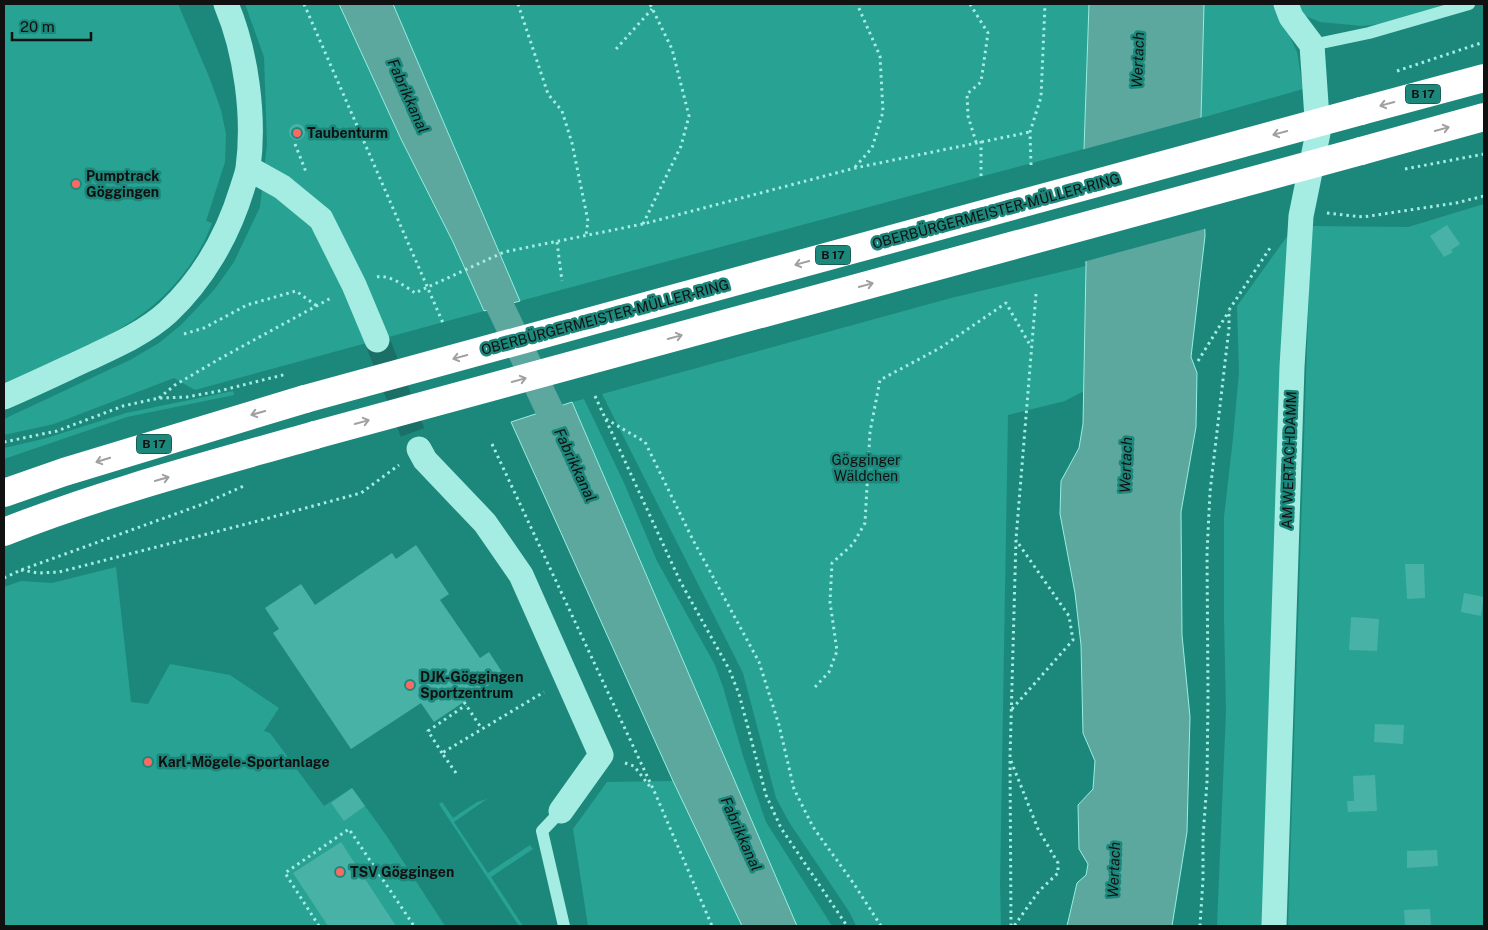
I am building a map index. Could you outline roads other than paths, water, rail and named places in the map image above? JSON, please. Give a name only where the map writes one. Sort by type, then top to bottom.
[{"type":"highway","name":"OBERBÜRGERMEISTER-MÜLLER-RING","points":[[4,493],[64,472],[305,399],[1484,78]]},
{"type":"highway","points":[[4,532],[101,497],[315,435],[1484,117]]},
{"type":"street","points":[[4,397],[124,342],[168,312],[198,279],[216,250],[236,210],[248,168],[250,128],[244,61],[232,17],[226,4]]},
{"type":"street","points":[[1286,4],[1291,17],[1312,45]]},
{"type":"street","name":"AM WERTACHDAMM","points":[[1274,926],[1292,386],[1301,216],[1318,132],[1312,45]]},
{"type":"street","points":[[248,168],[282,187],[321,219],[354,285],[377,340]]},
{"type":"street","points":[[422,454],[485,523],[521,575],[601,755],[561,811]]},
{"type":"lane","points":[[1312,45],[1369,33],[1469,4]]},
{"type":"lane","points":[[561,811],[542,831],[564,926]]},
{"type":"water","points":[[339,4],[393,4],[520,301],[484,311],[453,242],[401,139]]},
{"type":"water","name":"Wertach","points":[[1089,4],[1204,4],[1201,118],[1205,236],[1191,357],[1197,373],[1196,427],[1181,512],[1182,635],[1190,717],[1187,832],[1172,926],[1067,926],[1077,883],[1086,875],[1088,864],[1079,849],[1078,805],[1093,789],[1095,761],[1083,733],[1081,645],[1075,593],[1060,514],[1061,481],[1079,448],[1083,424],[1086,266],[1084,149]]},
{"type":"water","points":[[572,402],[797,926],[742,926],[673,781],[511,422]]},
{"type":"waterway","name":"Fabrikkanal","points":[[486,273],[566,445]]},
{"type":"tunnel","points":[[377,340],[419,449]]},
{"type":"place","name":"Taubenturm","points":[[297,133]]},
{"type":"place","name":"Pumptrack Göggingen","points":[[76,184]]},
{"type":"place","name":"DJK-Göggingen Sportzentrum","points":[[410,685]]},
{"type":"place","name":"Karl-Mögele-Sportanlage","points":[[148,762]]},
{"type":"place","name":"TSV Göggingen","points":[[340,872]]},
{"type":"park label","name":"Gögginger Wäldchen","points":[[866,468]]}]
